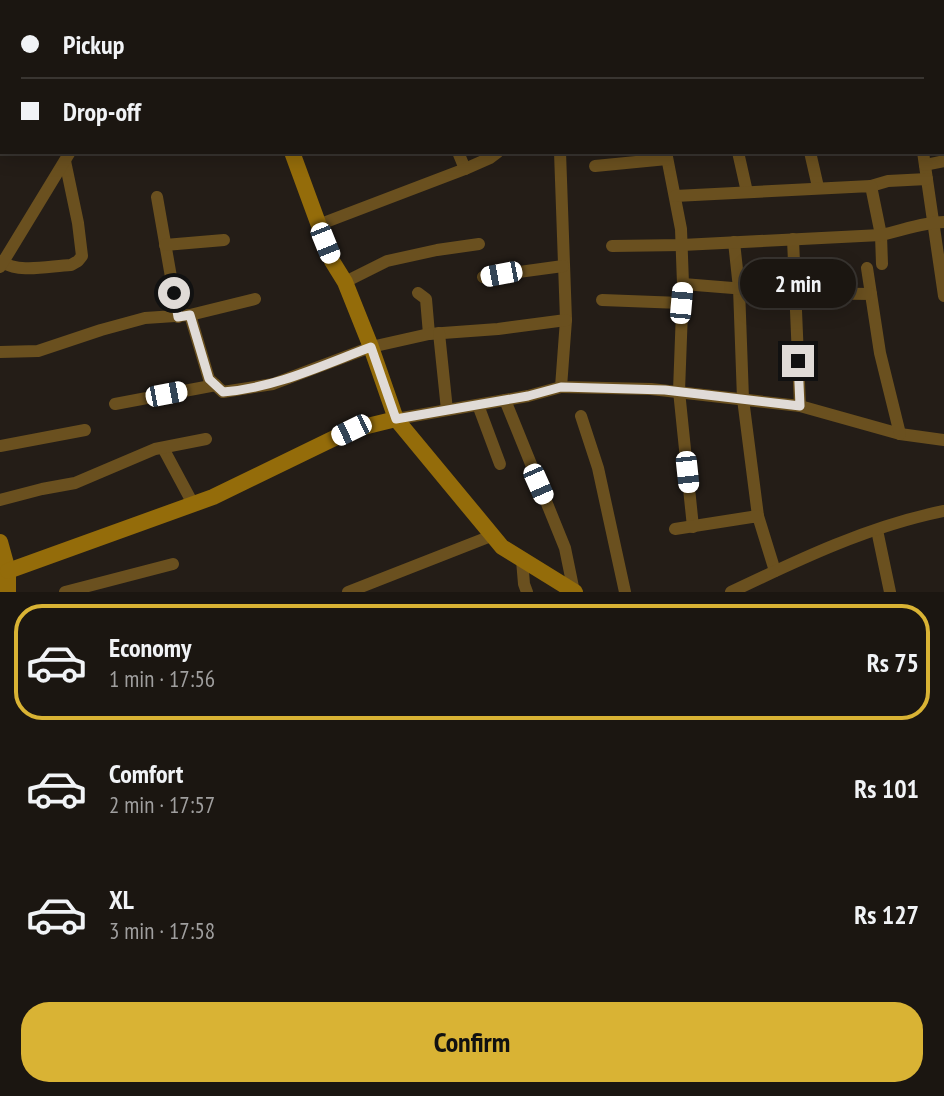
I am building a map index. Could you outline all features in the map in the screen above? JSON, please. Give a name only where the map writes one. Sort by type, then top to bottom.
[{"type":"main road","points":[[293,154],[332,261],[345,282],[371,347],[396,419],[502,547],[574,592]]},
{"type":"main road","points":[[8,571],[192,502],[213,497],[351,430],[396,419]]},
{"type":"main road","points":[[0,543],[8,571],[8,592]]},
{"type":"street","points":[[458,154],[466,169]]},
{"type":"street","points":[[318,225],[466,169],[495,154]]},
{"type":"street","points":[[560,154],[566,320],[561,387]]},
{"type":"street","points":[[738,154],[747,192]]},
{"type":"street","points":[[810,154],[818,187]]},
{"type":"street","points":[[595,166],[667,156],[682,245],[679,391],[692,527]]},
{"type":"street","points":[[67,157],[82,256],[71,264],[13,268],[1,264],[41,196],[67,157]]},
{"type":"street","points":[[944,161],[924,158],[938,222],[944,296]]},
{"type":"street","points":[[674,196],[871,186],[888,181],[927,179]]},
{"type":"street","points":[[871,186],[881,235],[883,264]]},
{"type":"street","points":[[157,197],[165,245],[184,316],[209,379],[223,392],[273,384],[371,347],[434,333],[498,329],[566,320]]},
{"type":"street","points":[[612,246],[881,235],[938,222]]},
{"type":"street","points":[[793,239],[800,406]]},
{"type":"street","points":[[165,245],[224,240]]},
{"type":"street","points":[[734,242],[743,399],[758,516],[775,571]]},
{"type":"street","points":[[345,282],[387,261],[479,244]]},
{"type":"street","points":[[483,277],[563,266]]},
{"type":"street","points":[[867,268],[880,353],[900,434]]},
{"type":"street","points":[[682,284],[795,293],[871,294]]},
{"type":"street","points":[[418,293],[426,299],[447,410]]},
{"type":"street","points":[[0,352],[38,351],[145,318],[184,316],[254,299]]},
{"type":"street","points":[[602,300],[681,303]]},
{"type":"street","points":[[116,404],[216,385]]},
{"type":"street","points":[[396,419],[505,400],[561,387],[679,391],[800,406],[900,434],[944,440]]},
{"type":"street","points":[[505,400],[565,548],[574,592]]},
{"type":"street","points":[[478,405],[500,464]]},
{"type":"street","points":[[581,416],[598,468],[625,592]]},
{"type":"street","points":[[0,446],[85,430]]},
{"type":"street","points":[[0,500],[75,483],[155,449],[206,439]]},
{"type":"street","points":[[163,448],[192,502]]},
{"type":"street","points":[[731,592],[825,548],[944,511]]},
{"type":"street","points":[[675,530],[758,516]]},
{"type":"street","points":[[877,530],[890,592]]},
{"type":"street","points":[[348,592],[491,536]]},
{"type":"street","points":[[522,560],[527,592]]},
{"type":"street","points":[[65,592],[173,564]]},
{"type":"route","points":[[174,293],[178,317],[190,315],[209,379],[223,392],[273,384],[371,347],[396,419],[528,396],[561,387],[665,390],[800,406],[798,361]]}]
